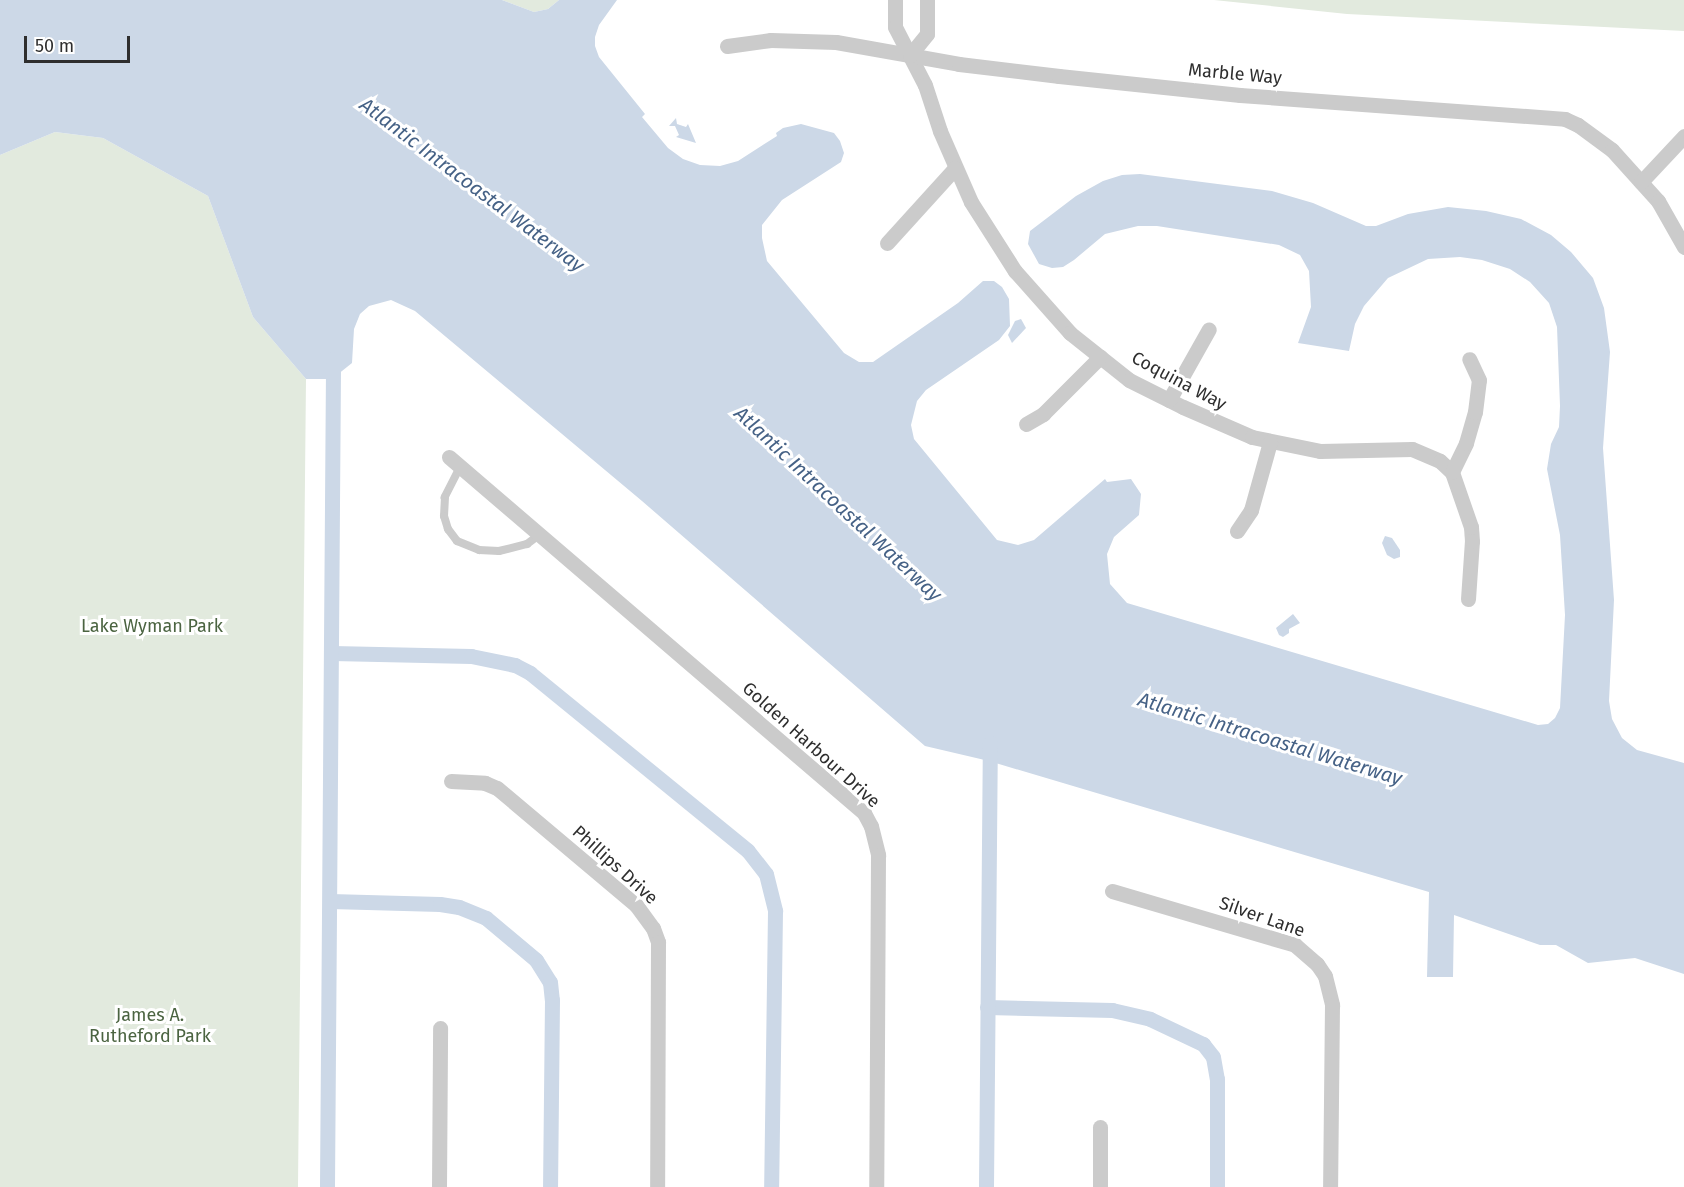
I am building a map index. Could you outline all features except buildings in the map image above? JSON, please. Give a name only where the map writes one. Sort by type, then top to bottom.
[{"type":"street","name":"Coquina Way","points":[[895,0],[895,27],[924,85],[955,168],[971,202],[1015,271],[1070,333],[1129,380],[1224,426],[1270,442],[1320,451],[1412,449],[1440,461],[1452,472]]},
{"type":"street","points":[[910,55],[927,34],[927,0]]},
{"type":"street","name":"Marble Way","points":[[727,46],[771,39],[804,39],[1048,75],[1240,95],[1565,119],[1578,125],[1612,150],[1658,201],[1684,247]]},
{"type":"street","points":[[1641,182],[1684,136]]},
{"type":"street","points":[[887,243],[955,168]]},
{"type":"street","points":[[1169,400],[1209,329]]},
{"type":"street","points":[[1026,424],[1043,414],[1100,357]]},
{"type":"street","points":[[1468,599],[1471,534],[1467,513],[1452,472],[1466,443],[1476,404],[1479,380],[1469,358]]},
{"type":"street","points":[[1237,531],[1251,510],[1270,442]]},
{"type":"street","name":"Golden Harbour Drive","points":[[454,462],[864,813],[872,826],[878,855],[876,1187]]},
{"type":"street","name":"Phillips Drive","points":[[451,781],[485,783],[497,788],[636,905],[653,928],[658,942],[657,1187]]},
{"type":"street","name":"Silver Lane","points":[[1112,891],[1295,945],[1317,963],[1325,976],[1332,1005],[1330,1187]]},
{"type":"street","points":[[439,1187],[440,1028]]},
{"type":"street","points":[[1100,1126],[1100,1187]]},
{"type":"lane","points":[[454,462],[444,506],[448,529],[457,541],[479,550],[499,551],[527,544],[539,535]]},
{"type":"green space","points":[[502,0],[559,0],[548,9],[534,12]]},
{"type":"green space","points":[[1214,0],[1684,0],[1684,31],[1347,14]]},
{"type":"green space","name":"Lake Wyman Park","points":[[55,132],[103,138],[208,196],[253,317],[306,379],[298,1187],[0,1187],[0,155]]},
{"type":"water","name":"Atlantic Intracoastal Waterway","points":[[0,0],[502,0],[534,12],[548,9],[559,0],[617,0],[599,25],[595,37],[599,57],[645,114],[642,117],[668,148],[683,159],[700,165],[720,166],[738,161],[777,136],[776,133],[783,128],[801,124],[834,133],[840,141],[844,153],[841,162],[782,200],[762,225],[762,238],[767,261],[844,353],[859,362],[873,362],[958,303],[983,281],[994,281],[1002,287],[1009,299],[1010,326],[999,340],[926,390],[917,401],[911,425],[914,439],[997,540],[1018,545],[1034,540],[1105,479],[1107,482],[1131,479],[1141,494],[1139,515],[1114,537],[1107,554],[1110,584],[1127,603],[1538,725],[1548,724],[1555,718],[1560,708],[1565,615],[1560,535],[1547,469],[1551,444],[1559,427],[1557,327],[1549,303],[1530,282],[1510,269],[1482,260],[1460,257],[1428,259],[1388,278],[1364,306],[1355,324],[1349,351],[1298,343],[1311,307],[1309,271],[1300,255],[1279,245],[1157,226],[1138,226],[1105,234],[1074,260],[1063,267],[1052,268],[1039,264],[1028,244],[1030,231],[1076,196],[1103,181],[1122,175],[1140,174],[1272,191],[1313,203],[1366,226],[1376,226],[1408,214],[1448,207],[1486,211],[1521,219],[1551,235],[1571,252],[1593,278],[1604,308],[1610,352],[1603,448],[1614,600],[1609,701],[1612,719],[1622,738],[1637,750],[1684,763],[1684,974],[1635,958],[1588,963],[1556,945],[1540,945],[1454,915],[1453,977],[1427,977],[1429,892],[989,761],[925,746],[642,501],[415,311],[391,300],[369,306],[360,314],[354,329],[352,363],[332,379],[306,379],[253,317],[208,196],[103,138],[55,132],[0,155]]},
{"type":"water","points":[[676,118],[677,124],[686,127],[688,124],[696,143],[676,137],[679,135],[675,126],[669,126]]},
{"type":"water","points":[[1021,319],[1026,328],[1012,343],[1008,335],[1015,321]]},
{"type":"water","points":[[1385,536],[1392,538],[1400,550],[1400,557],[1394,559],[1387,555],[1382,543]]},
{"type":"water","points":[[1293,614],[1300,623],[1289,629],[1289,633],[1283,637],[1279,635],[1276,628]]},
{"type":"waterway","points":[[327,1187],[333,359]]},
{"type":"waterway","points":[[332,653],[471,656],[515,665],[530,673],[748,851],[766,874],[775,911],[771,1187]]},
{"type":"waterway","points":[[986,1187],[990,743]]},
{"type":"waterway","points":[[330,901],[440,904],[459,907],[486,918],[536,960],[550,982],[552,1000],[550,1187]]},
{"type":"waterway","points":[[987,1007],[1112,1010],[1150,1019],[1203,1044],[1213,1057],[1217,1079],[1217,1187]]},
{"type":"park label","name":"James A. Rutheford Park","points":[[150,1026]]}]
